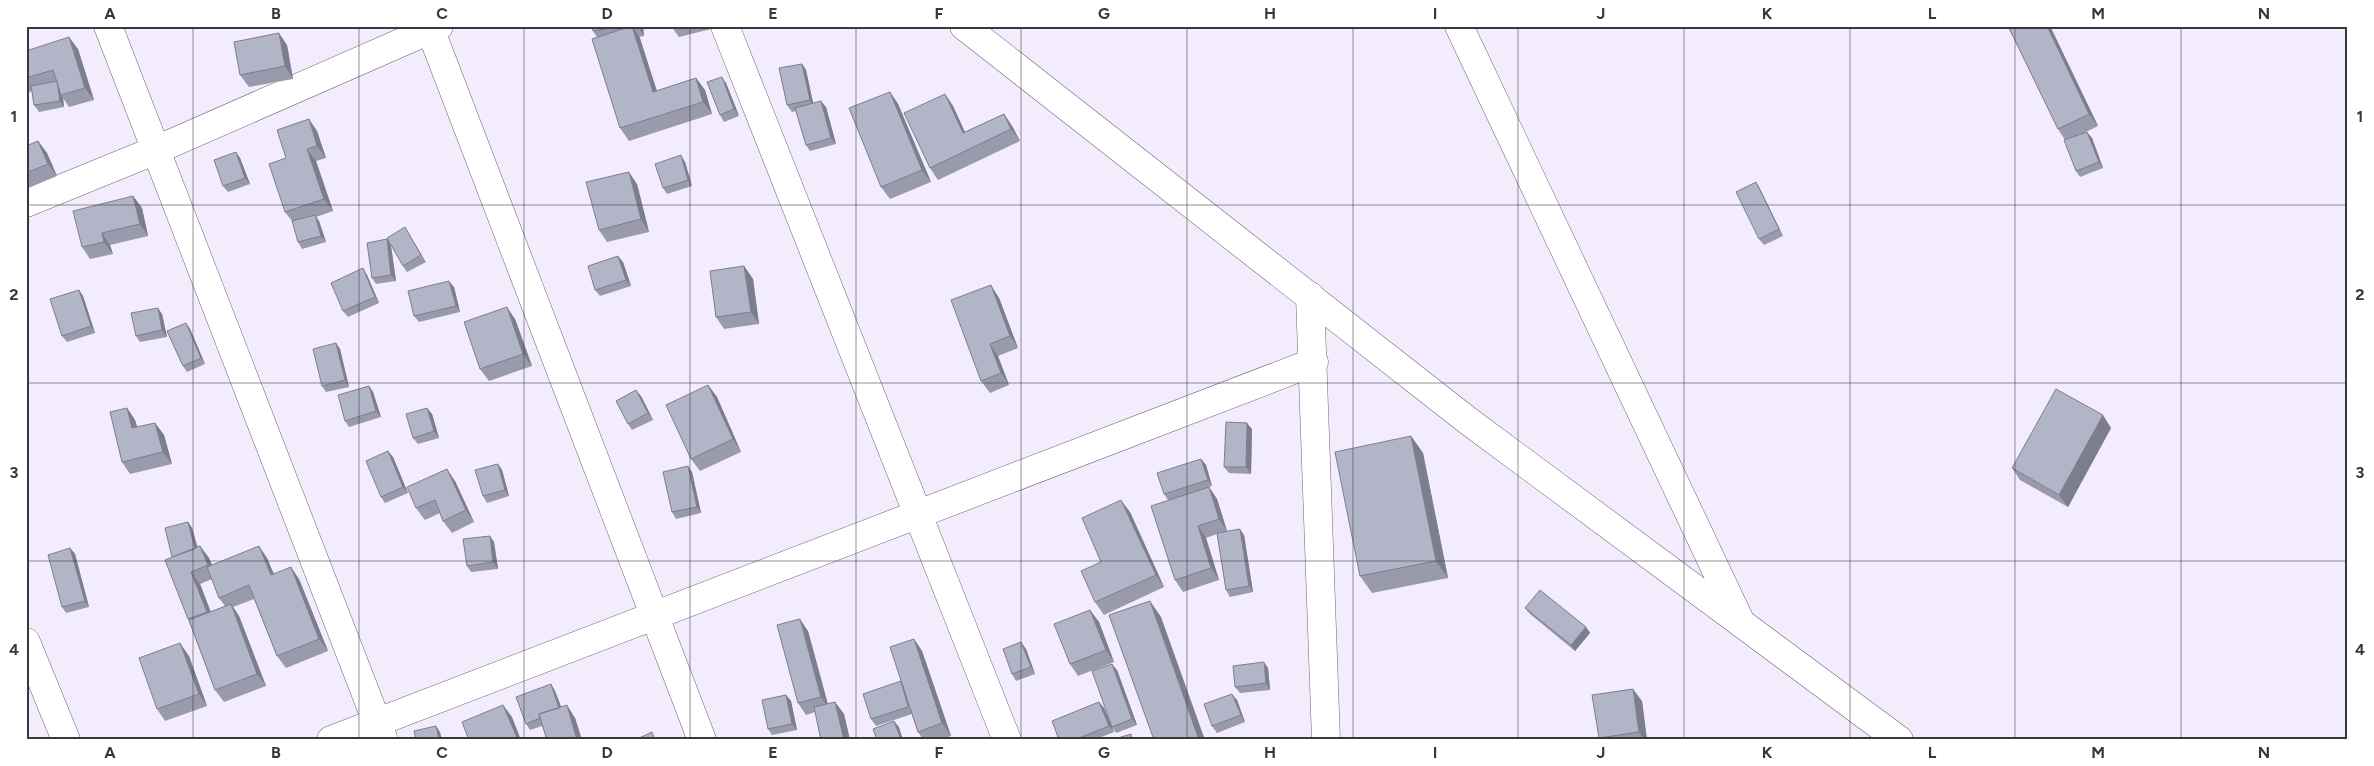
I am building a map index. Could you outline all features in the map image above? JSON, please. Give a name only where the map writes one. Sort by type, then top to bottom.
[{"type":"street","points":[[108,26],[380,731]]},
{"type":"street","points":[[725,26],[1007,740]]},
{"type":"street","points":[[964,26],[1467,420],[1899,740]]},
{"type":"street","points":[[1459,26],[1741,623]]},
{"type":"street","points":[[26,203],[156,150],[433,28],[702,740]]},
{"type":"street","points":[[1310,296],[1314,362],[1326,740]]},
{"type":"street","points":[[331,740],[380,731],[654,615],[1314,362]]},
{"type":"street","points":[[26,642],[66,740]]},
{"type":"building","points":[[592,26],[622,26],[593,31]]},
{"type":"building","points":[[632,26],[653,92],[696,78],[703,102],[620,128],[592,39]]},
{"type":"building","points":[[2008,26],[2047,26],[2089,114],[2058,129]]},
{"type":"building","points":[[279,33],[285,66],[240,75],[234,42]]},
{"type":"building","points":[[69,37],[85,88],[61,95],[53,70],[26,78],[26,51]]},
{"type":"building","points":[[802,64],[810,100],[787,105],[779,68]]},
{"type":"building","points":[[722,77],[734,109],[720,115],[707,82]]},
{"type":"building","points":[[57,81],[60,101],[34,105],[31,86]]},
{"type":"building","points":[[890,92],[922,170],[881,187],[849,108]]},
{"type":"building","points":[[945,94],[963,133],[1004,114],[1011,129],[930,168],[904,113]]},
{"type":"building","points":[[821,101],[831,138],[806,145],[795,108]]},
{"type":"building","points":[[309,119],[317,146],[307,149],[324,199],[285,212],[269,164],[286,158],[277,130]]},
{"type":"building","points":[[2087,132],[2099,162],[2076,171],[2064,140]]},
{"type":"building","points":[[38,141],[48,164],[26,173],[26,146]]},
{"type":"building","points":[[236,152],[245,178],[223,186],[214,160]]},
{"type":"building","points":[[681,155],[688,180],[663,188],[655,164]]},
{"type":"building","points":[[629,172],[641,219],[599,230],[586,182]]},
{"type":"building","points":[[1756,182],[1779,229],[1759,239],[1736,192]]},
{"type":"building","points":[[133,196],[140,224],[102,233],[104,242],[82,247],[73,211]]},
{"type":"building","points":[[315,215],[321,236],[298,242],[292,221]]},
{"type":"building","points":[[405,227],[421,255],[403,266],[387,238]]},
{"type":"building","points":[[387,239],[391,275],[372,278],[367,243]]},
{"type":"building","points":[[618,256],[626,280],[595,290],[588,266]]},
{"type":"building","points":[[744,266],[751,312],[716,317],[710,271]]},
{"type":"building","points":[[363,268],[375,297],[343,311],[331,283]]},
{"type":"building","points":[[449,281],[456,306],[414,316],[408,291]]},
{"type":"building","points":[[991,285],[1010,336],[990,344],[1001,373],[981,381],[951,300]]},
{"type":"building","points":[[79,290],[91,326],[62,336],[50,299]]},
{"type":"building","points":[[507,307],[523,354],[480,369],[464,322]]},
{"type":"building","points":[[158,308],[162,330],[136,336],[131,313]]},
{"type":"building","points":[[186,323],[201,358],[183,366],[167,331]]},
{"type":"building","points":[[336,343],[345,380],[322,386],[313,349]]},
{"type":"building","points":[[708,385],[733,439],[691,459],[666,405]]},
{"type":"building","points":[[369,386],[376,411],[345,421],[338,395]]},
{"type":"building","points":[[2056,389],[2103,415],[2059,495],[2012,468]]},
{"type":"building","points":[[636,390],[648,413],[628,424],[616,401]]},
{"type":"building","points":[[127,408],[132,428],[155,423],[163,452],[122,462],[110,412]]},
{"type":"building","points":[[427,408],[434,431],[413,438],[406,414]]},
{"type":"building","points":[[1226,422],[1247,423],[1246,467],[1224,467]]},
{"type":"building","points":[[1411,436],[1436,561],[1360,576],[1335,452]]},
{"type":"building","points":[[388,451],[403,487],[381,497],[366,461]]},
{"type":"building","points":[[1201,459],[1208,480],[1164,494],[1157,473]]},
{"type":"building","points":[[498,464],[505,490],[483,496],[475,470]]},
{"type":"building","points":[[688,466],[697,507],[672,512],[663,472]]},
{"type":"building","points":[[447,469],[466,510],[443,521],[435,500],[416,508],[407,487]]},
{"type":"building","points":[[1209,487],[1219,519],[1198,526],[1211,568],[1175,580],[1151,506]]},
{"type":"building","points":[[1121,500],[1156,575],[1095,602],[1081,571],[1101,562],[1082,518]]},
{"type":"building","points":[[188,522],[195,549],[172,557],[165,528]]},
{"type":"building","points":[[1240,529],[1249,586],[1226,590],[1217,533]]},
{"type":"building","points":[[490,536],[493,562],[467,566],[463,539]]},
{"type":"building","points":[[200,546],[208,565],[191,572],[207,612],[188,619],[165,560]]},
{"type":"building","points":[[259,546],[271,575],[291,567],[319,639],[277,656],[249,585],[219,598],[207,567]]},
{"type":"building","points":[[70,548],[85,601],[62,607],[48,555]]},
{"type":"building","points":[[1540,590],[1586,627],[1571,645],[1525,608]]},
{"type":"building","points":[[1150,601],[1199,740],[1154,740],[1109,615]]},
{"type":"building","points":[[231,604],[257,674],[215,690],[189,620]]},
{"type":"building","points":[[1090,610],[1106,650],[1070,664],[1054,624]]},
{"type":"building","points":[[800,619],[821,697],[798,703],[777,625]]},
{"type":"building","points":[[914,639],[942,723],[918,732],[890,647]]},
{"type":"building","points":[[1021,642],[1031,667],[1012,674],[1003,649]]},
{"type":"building","points":[[180,643],[199,694],[157,709],[139,658]]},
{"type":"building","points":[[1264,662],[1266,683],[1235,687],[1233,666]]},
{"type":"building","points":[[1112,664],[1132,719],[1112,727],[1092,671]]},
{"type":"building","points":[[901,681],[908,707],[871,719],[863,694]]},
{"type":"building","points":[[551,684],[559,708],[539,714],[540,718],[526,724],[516,697]]},
{"type":"building","points":[[1633,689],[1639,732],[1599,738],[1592,695]]},
{"type":"building","points":[[1232,694],[1241,715],[1212,726],[1204,704]]},
{"type":"building","points":[[786,695],[792,724],[768,729],[762,700]]},
{"type":"building","points":[[835,702],[844,740],[821,740],[814,707]]},
{"type":"building","points":[[1099,702],[1109,726],[1074,740],[1059,740],[1052,721]]},
{"type":"building","points":[[503,705],[518,740],[469,740],[462,722]]},
{"type":"building","points":[[567,705],[577,740],[547,740],[539,714]]},
{"type":"building","points":[[894,721],[901,740],[877,740],[873,729]]},
{"type":"building","points":[[436,726],[439,740],[416,740],[414,731]]},
{"type":"building","points":[[652,732],[655,740],[637,740],[637,739]]},
{"type":"building","points":[[1131,734],[1132,740],[1111,740]]}]
